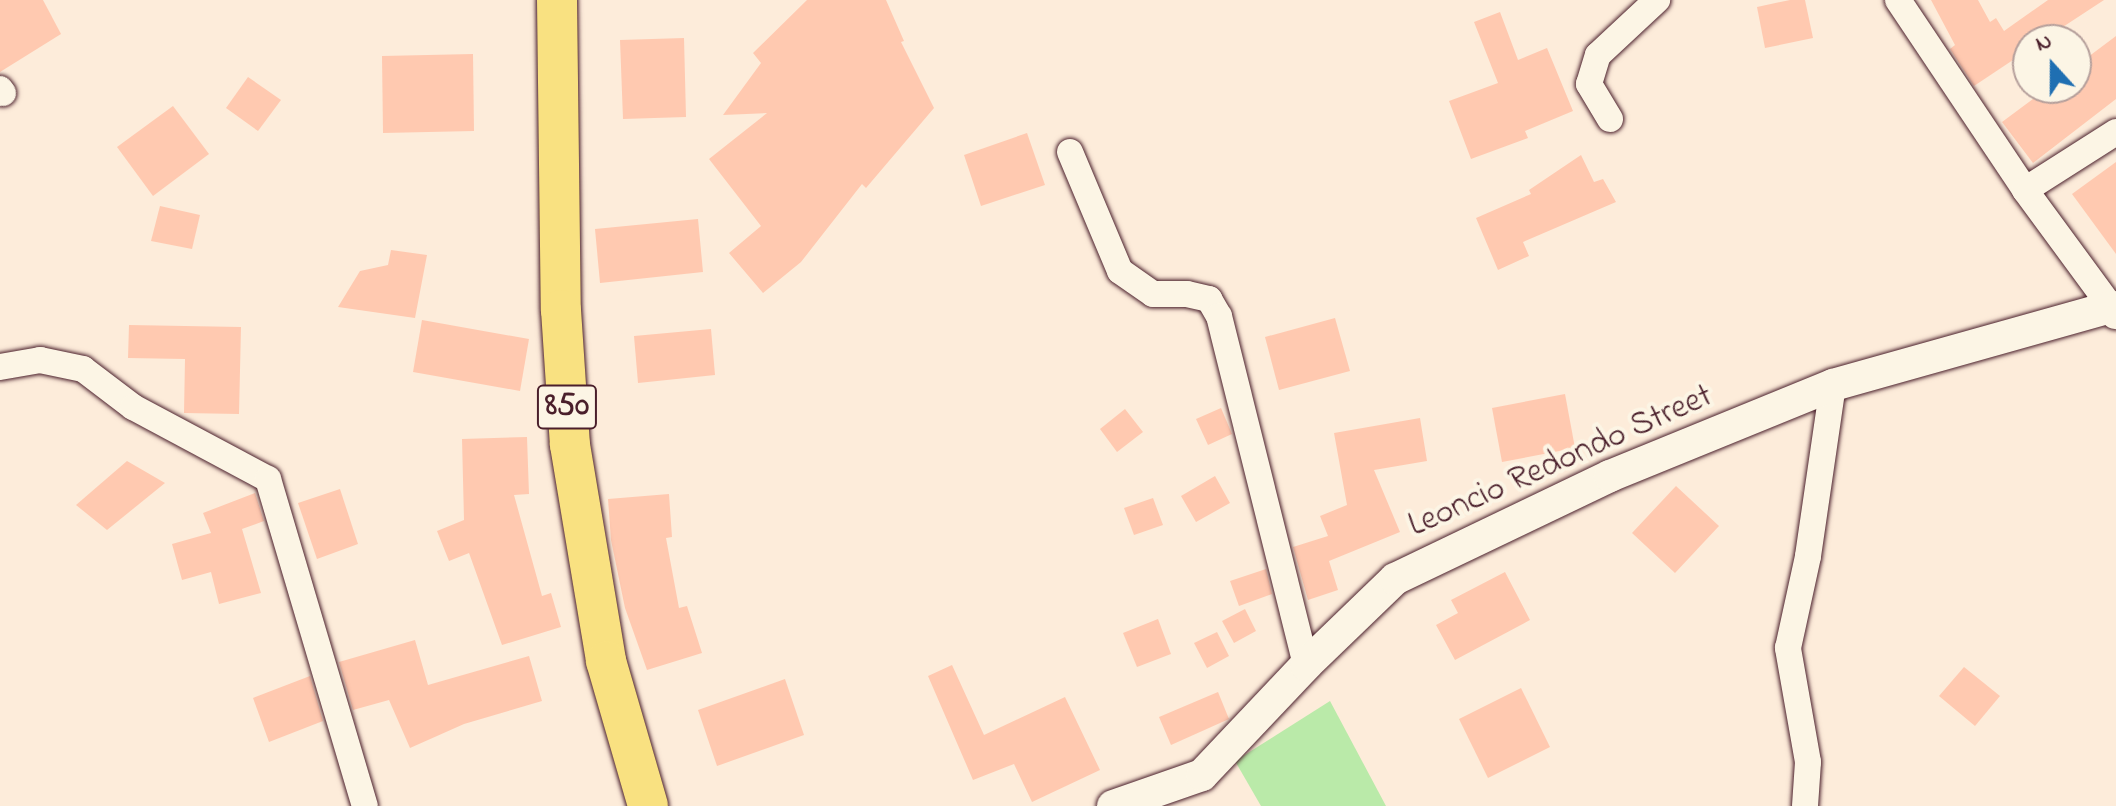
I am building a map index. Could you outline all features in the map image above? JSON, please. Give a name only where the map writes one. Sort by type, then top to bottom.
[{"type":"main road","name":"850","points":[[557,0],[561,310],[570,445],[606,661],[648,806]]},
{"type":"street","points":[[1610,119],[1589,84],[1598,55],[1657,0]]},
{"type":"street","points":[[1898,0],[2025,190],[2114,310]]},
{"type":"street","points":[[2025,190],[2116,132]]},
{"type":"street","points":[[1070,152],[1120,271],[1153,294],[1187,294],[1209,299],[1219,316],[1306,665]]},
{"type":"street","name":"Leoncio Redondo Street","points":[[1113,806],[1202,775],[1306,665],[1395,579],[1610,476],[1833,385],[2114,310]]},
{"type":"street","points":[[0,367],[40,360],[83,369],[133,407],[268,479],[365,806]]},
{"type":"street","points":[[1805,806],[1808,762],[1788,648],[1808,556],[1833,385]]},
{"type":"green space","points":[[1330,701],[1386,806],[1261,806],[1235,761]]},
{"type":"building","points":[[0,0],[43,0],[61,34],[0,72]]},
{"type":"building","points":[[807,0],[886,0],[904,41],[901,42],[934,108],[866,188],[862,184],[801,262],[763,293],[729,253],[761,226],[709,159],[767,113],[723,115],[761,63],[753,53]]},
{"type":"building","points":[[1805,0],[1813,38],[1765,48],[1757,7]]},
{"type":"building","points":[[1931,0],[1978,0],[1990,22],[1996,18],[2004,31],[2012,25],[2012,61],[1974,86],[1950,49],[1955,45]]},
{"type":"building","points":[[2048,0],[2104,0],[2067,24],[2014,24]]},
{"type":"building","points":[[1500,12],[1518,60],[1547,48],[1573,111],[1525,131],[1528,138],[1471,159],[1449,101],[1498,83],[1474,22]]},
{"type":"building","points":[[2116,36],[2116,99],[2033,163],[2002,122],[2026,104],[2092,104],[2092,54]]},
{"type":"building","points":[[684,38],[686,117],[623,119],[620,40]]},
{"type":"building","points":[[473,54],[474,131],[383,133],[382,56]]},
{"type":"building","points":[[248,77],[281,100],[258,131],[226,108]]},
{"type":"building","points":[[173,106],[209,154],[153,196],[117,147]]},
{"type":"building","points":[[1027,133],[1045,185],[981,206],[964,155]]},
{"type":"building","points":[[1581,155],[1594,182],[1603,179],[1616,202],[1523,242],[1529,256],[1498,270],[1476,218],[1531,194],[1529,190]]},
{"type":"building","points":[[2116,162],[2116,254],[2072,194]]},
{"type":"building","points":[[160,206],[200,215],[192,249],[151,241]]},
{"type":"building","points":[[698,219],[703,272],[600,283],[595,229]]},
{"type":"building","points":[[391,250],[427,255],[415,318],[338,307],[360,271],[388,265]]},
{"type":"building","points":[[1335,318],[1350,371],[1279,390],[1265,337]]},
{"type":"building","points":[[422,320],[529,339],[520,391],[413,372]]},
{"type":"building","points":[[129,325],[241,327],[239,414],[184,413],[185,359],[128,358]]},
{"type":"building","points":[[711,329],[715,375],[638,383],[634,336]]},
{"type":"building","points":[[1565,394],[1575,448],[1502,462],[1492,408]]},
{"type":"building","points":[[1221,408],[1232,434],[1208,445],[1196,419]]},
{"type":"building","points":[[1125,409],[1143,432],[1117,452],[1100,429]]},
{"type":"building","points":[[1420,418],[1427,461],[1374,470],[1400,532],[1329,561],[1338,590],[1308,600],[1293,547],[1328,536],[1320,516],[1347,505],[1334,433]]},
{"type":"building","points":[[527,437],[529,494],[514,495],[542,596],[551,593],[561,627],[502,645],[469,553],[449,561],[437,531],[464,520],[462,439]]},
{"type":"building","points":[[127,461],[165,483],[107,530],[76,505]]},
{"type":"building","points":[[1215,476],[1230,503],[1196,522],[1181,496]]},
{"type":"building","points":[[1676,486],[1719,526],[1675,573],[1632,533]]},
{"type":"building","points":[[340,489],[358,544],[317,559],[298,503]]},
{"type":"building","points":[[255,493],[264,521],[242,529],[261,593],[219,604],[211,572],[182,580],[172,544],[211,533],[203,513]]},
{"type":"building","points":[[669,494],[672,537],[666,538],[679,608],[687,606],[702,653],[647,670],[625,608],[611,540],[608,499]]},
{"type":"building","points":[[1153,498],[1163,525],[1134,535],[1124,508]]},
{"type":"building","points":[[1266,569],[1272,594],[1239,606],[1230,581]]},
{"type":"building","points":[[1505,572],[1530,620],[1455,660],[1436,625],[1458,613],[1451,600]]},
{"type":"building","points":[[1245,609],[1256,631],[1234,643],[1222,621]]},
{"type":"building","points":[[1158,619],[1171,654],[1137,667],[1123,633]]},
{"type":"building","points":[[1217,632],[1229,656],[1207,668],[1194,643]]},
{"type":"building","points":[[415,640],[428,685],[529,656],[542,701],[464,724],[410,748],[389,700],[353,710],[339,662]]},
{"type":"building","points":[[952,665],[984,735],[1065,697],[1100,770],[1032,802],[1014,764],[973,780],[928,676]]},
{"type":"building","points":[[1964,667],[2000,696],[1975,726],[1939,696]]},
{"type":"building","points":[[310,676],[323,721],[269,742],[253,698]]},
{"type":"building","points":[[785,679],[804,735],[717,766],[698,710]]},
{"type":"building","points":[[1521,688],[1550,747],[1488,778],[1459,719]]},
{"type":"building","points":[[1218,692],[1229,719],[1171,745],[1159,717]]}]
